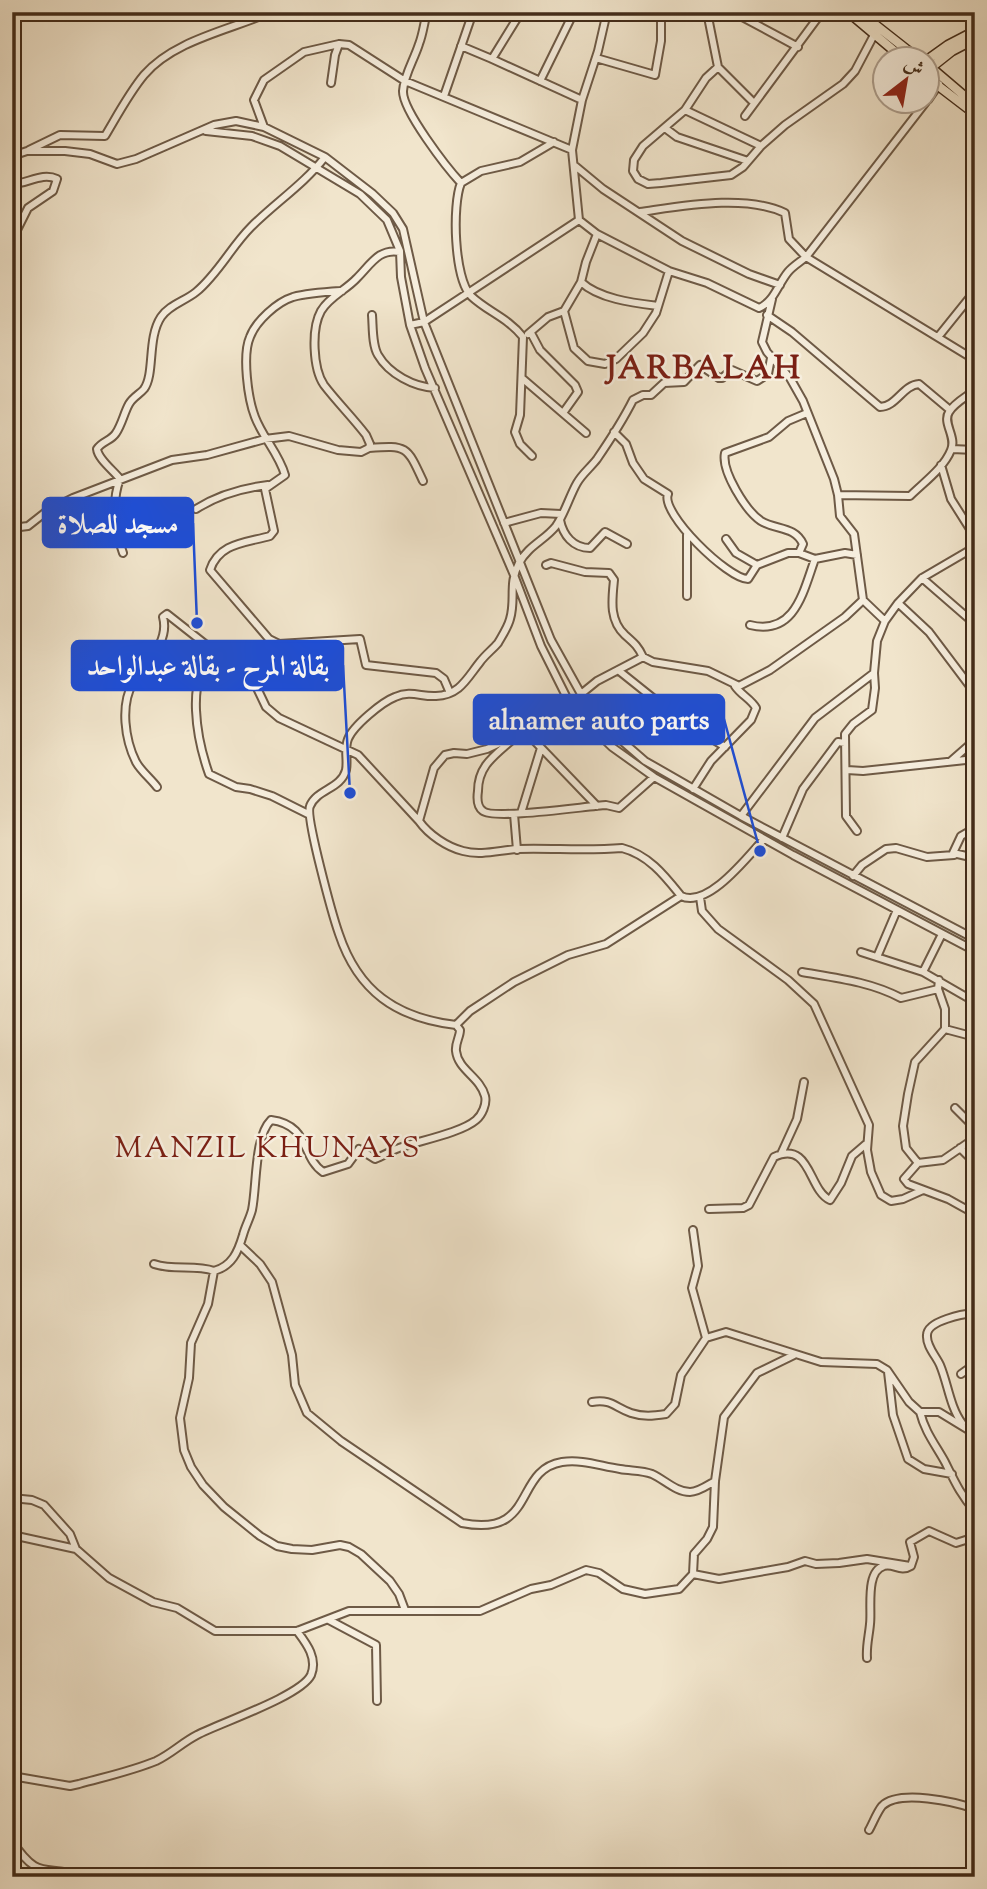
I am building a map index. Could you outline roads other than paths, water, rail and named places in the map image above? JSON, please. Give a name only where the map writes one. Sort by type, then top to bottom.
[{"type":"main road","points":[[848,12],[888,46]]},
{"type":"main road","points":[[859,12],[902,46]]},
{"type":"main road","points":[[942,51],[975,31]]},
{"type":"main road","points":[[942,57],[975,39]]},
{"type":"main road","points":[[942,84],[975,105]]},
{"type":"main road","points":[[942,85],[975,114]]},
{"type":"street","points":[[12,156],[60,135],[105,136],[145,75],[166,57],[189,44],[271,12]]},
{"type":"street","points":[[444,96],[473,12]]},
{"type":"street","points":[[492,59],[521,12]]},
{"type":"street","points":[[540,81],[574,12]]},
{"type":"street","points":[[607,12],[582,100],[572,149],[579,220],[597,234],[669,271],[707,283],[759,308],[764,307],[773,297],[789,271],[806,257],[915,116]]},
{"type":"street","points":[[596,58],[654,75],[661,41],[661,12]]},
{"type":"street","points":[[707,12],[718,67],[754,103]]},
{"type":"street","points":[[733,12],[798,47]]},
{"type":"street","points":[[745,116],[822,12]]},
{"type":"street","points":[[425,13],[420,43],[405,81],[403,95],[410,111],[444,164],[461,183]]},
{"type":"street","points":[[718,67],[706,78],[685,110],[643,146],[634,160],[633,172],[638,179],[648,184],[731,175],[743,167],[747,160],[785,125],[843,84],[855,71],[874,34]]},
{"type":"street","points":[[331,83],[339,44]]},
{"type":"street","points":[[264,127],[254,100],[264,80],[304,52],[339,44],[349,45],[405,81],[572,149]]},
{"type":"street","points":[[461,46],[582,100]]},
{"type":"street","points":[[685,110],[761,146]]},
{"type":"street","points":[[27,151],[90,154],[117,164],[136,159],[223,122],[236,121],[264,127],[325,157],[373,194],[393,213],[403,229],[424,322],[551,640],[581,694],[607,728],[645,761],[693,789],[975,939]]},
{"type":"street","points":[[665,128],[677,136],[747,160]]},
{"type":"street","points":[[204,131],[251,136],[280,146],[360,194],[387,220],[400,251],[401,277],[410,325],[435,388],[541,646],[569,702],[589,725],[612,747],[654,777],[793,855],[975,951]]},
{"type":"street","points":[[533,456],[520,444],[515,432],[520,415],[523,337],[511,323],[483,306],[469,293],[462,280],[458,261],[457,193],[461,183],[481,171],[520,162],[554,142]]},
{"type":"street","points":[[120,479],[110,466],[100,459],[97,449],[100,444],[111,440],[130,402],[144,389],[148,380],[155,328],[160,317],[166,310],[196,292],[212,277],[250,228],[325,157]]},
{"type":"street","points":[[574,164],[603,189],[700,251],[748,274],[780,285]]},
{"type":"street","points":[[12,184],[23,184],[43,177],[52,176],[57,179],[53,191],[28,208],[12,240]]},
{"type":"street","points":[[640,212],[699,205],[762,204],[785,213],[789,239],[806,257],[975,360]]},
{"type":"street","points":[[410,325],[424,322],[579,220]]},
{"type":"street","points":[[523,337],[548,317],[564,311],[581,282],[597,234]]},
{"type":"street","points":[[369,448],[366,435],[323,383],[314,355],[315,333],[320,312],[355,281],[378,255],[391,250],[409,253]]},
{"type":"street","points":[[564,311],[574,348],[588,361],[604,364],[616,359],[643,333],[658,306],[669,271]]},
{"type":"street","points":[[581,282],[587,288],[609,295],[658,306]]},
{"type":"street","points":[[196,509],[211,499],[241,488],[268,485],[283,478],[285,475],[282,463],[265,439],[254,415],[246,361],[250,337],[263,318],[278,305],[292,298],[342,291]]},
{"type":"street","points":[[937,337],[975,291]]},
{"type":"street","points":[[773,297],[762,342],[771,358],[781,365],[790,378],[807,413],[838,495],[840,516],[855,534],[863,600],[885,621]]},
{"type":"street","points":[[372,315],[376,353],[414,386],[435,388]]},
{"type":"street","points":[[767,315],[792,332],[880,407],[888,406],[913,385],[919,384],[950,410]]},
{"type":"street","points":[[531,333],[540,350],[575,385],[578,392],[563,413]]},
{"type":"street","points":[[154,1264],[177,1268],[205,1268],[214,1272],[225,1268],[240,1245],[252,1211],[263,1132],[271,1120],[282,1122],[293,1129],[304,1141],[317,1167],[323,1172],[348,1164],[359,1149],[375,1159],[379,1158],[390,1151],[463,1127],[475,1121],[483,1111],[485,1094],[461,1065],[456,1046],[460,1030],[456,1025],[398,1011],[366,984],[353,967],[334,920],[308,814],[316,795],[335,786],[345,773],[348,737],[376,708],[394,697],[416,692],[435,696],[450,694],[470,679],[479,663],[500,639],[510,620],[511,585],[520,561],[530,547],[548,534],[560,517],[575,486],[596,460],[633,400],[643,395],[651,396],[664,383],[684,382],[700,365],[719,378],[732,370],[757,381],[768,374],[771,358]]},
{"type":"street","points":[[523,379],[586,433]]},
{"type":"street","points":[[838,495],[910,496],[942,465],[952,449],[951,430],[946,420],[950,410],[975,390]]},
{"type":"street","points":[[799,553],[803,544],[794,531],[763,522],[750,513],[723,461],[725,453],[769,438],[788,421],[807,413]]},
{"type":"street","points":[[614,432],[626,444],[633,463],[644,479],[668,494],[667,503],[686,533],[742,579],[748,579],[757,565],[788,553],[799,553],[815,559],[845,554],[857,555]]},
{"type":"street","points":[[12,528],[27,526],[47,511],[73,498],[172,460],[289,436],[338,450],[361,452],[369,448],[400,447],[406,450],[423,481]]},
{"type":"street","points":[[952,449],[973,449],[975,460]]},
{"type":"street","points":[[942,465],[951,499],[975,537]]},
{"type":"street","points":[[120,479],[116,491],[116,524],[123,554]]},
{"type":"street","points":[[268,485],[265,488],[274,531],[270,536],[223,548],[213,560],[210,570],[227,592],[269,639],[279,644],[360,639],[366,665],[436,673],[444,679],[450,694]]},
{"type":"street","points":[[504,523],[541,513],[560,517]]},
{"type":"street","points":[[560,517],[562,532],[569,540],[583,548],[590,548],[605,532],[627,544]]},
{"type":"street","points":[[686,533],[687,596]]},
{"type":"street","points":[[726,539],[736,553],[757,565]]},
{"type":"street","points":[[857,831],[846,816],[845,743],[847,729],[869,713],[873,706],[877,641],[885,621],[922,578],[975,547]]},
{"type":"street","points":[[750,625],[772,627],[785,620],[796,609],[815,559]]},
{"type":"street","points":[[546,565],[551,563],[585,572],[609,573],[614,580],[611,606],[618,626],[638,645],[643,657],[653,662],[708,671],[735,686],[753,702],[756,708],[751,720],[712,761],[693,789]]},
{"type":"street","points":[[922,578],[975,624]]},
{"type":"street","points":[[735,686],[770,670],[845,617],[863,600]]},
{"type":"street","points":[[898,603],[929,632],[975,693]]},
{"type":"street","points":[[157,787],[136,762],[127,731],[125,709],[126,696],[161,641],[166,627],[164,614],[176,619],[256,686],[266,707],[279,718],[358,755],[435,837],[464,851],[485,853],[622,848],[631,850],[659,869],[681,896],[687,899],[700,897],[717,888],[764,839]]},
{"type":"street","points":[[216,654],[209,659],[196,697],[195,717],[209,774],[236,787],[272,796],[308,814]]},
{"type":"street","points":[[581,694],[597,681],[643,657]]},
{"type":"street","points":[[618,670],[673,714],[725,747]]},
{"type":"street","points":[[741,816],[815,718],[874,673]]},
{"type":"street","points":[[419,821],[434,768],[445,755],[477,751],[522,733],[545,722],[569,702]]},
{"type":"street","points":[[522,733],[541,748],[597,806]]},
{"type":"street","points":[[522,733],[486,762],[481,771],[478,789],[481,811],[488,814],[518,814],[623,806],[654,777]]},
{"type":"street","points":[[951,761],[975,740]]},
{"type":"street","points":[[782,838],[803,789],[838,742],[845,743]]},
{"type":"street","points":[[517,850],[518,814],[541,748]]},
{"type":"street","points":[[847,770],[863,771],[975,759]]},
{"type":"street","points":[[954,855],[955,844],[961,836],[975,828]]},
{"type":"street","points":[[793,855],[798,846]]},
{"type":"street","points":[[853,876],[862,865],[886,849],[896,848],[927,857],[954,855],[975,858]]},
{"type":"street","points":[[456,1025],[470,1011],[514,982],[568,954],[606,944],[681,896]]},
{"type":"street","points":[[700,897],[702,911],[718,929],[788,980],[814,1004],[869,1125],[866,1144],[871,1172],[881,1195],[891,1201],[923,1190]]},
{"type":"street","points":[[877,957],[897,910]]},
{"type":"street","points":[[923,972],[942,934]]},
{"type":"street","points":[[861,952],[923,972],[975,1002]]},
{"type":"street","points":[[802,972],[850,980],[884,989],[901,998],[938,989]]},
{"type":"street","points":[[918,1163],[906,1148],[903,1126],[915,1062],[945,1029],[945,1009],[938,989],[939,980]]},
{"type":"street","points":[[945,1029],[975,1037]]},
{"type":"street","points":[[975,1045],[975,1061]]},
{"type":"street","points":[[780,1154],[797,1119],[804,1082]]},
{"type":"street","points":[[955,1108],[975,1128]]},
{"type":"street","points":[[975,1138],[943,1160],[918,1163],[904,1179],[908,1184],[948,1199],[975,1214]]},
{"type":"street","points":[[709,1209],[743,1208],[749,1205],[774,1157],[780,1154],[807,1163],[818,1192],[830,1200],[841,1183],[852,1156],[866,1144]]},
{"type":"street","points":[[960,1148],[975,1158]]},
{"type":"street","points":[[693,1230],[698,1266],[692,1288],[706,1338]]},
{"type":"street","points":[[240,1245],[260,1264],[272,1282],[292,1355],[295,1385],[307,1413],[341,1441],[462,1523],[480,1526],[506,1520],[517,1510],[545,1467],[561,1462],[585,1462],[644,1472],[678,1489],[692,1492],[715,1481]]},
{"type":"street","points":[[214,1272],[208,1304],[191,1343],[187,1387],[180,1418],[184,1450],[191,1467],[203,1485],[224,1507],[277,1546],[312,1550],[340,1545],[361,1554],[390,1581],[405,1610]]},
{"type":"street","points":[[973,1433],[960,1420],[927,1334],[929,1328],[939,1322],[962,1313],[975,1314]]},
{"type":"street","points":[[592,1402],[605,1400],[628,1412],[646,1417],[666,1414],[675,1404],[681,1375],[706,1338],[726,1332],[821,1362],[877,1364],[887,1370],[909,1402],[920,1412],[928,1438],[936,1447],[957,1488],[975,1511]]},
{"type":"street","points":[[12,1498],[32,1500],[44,1505],[70,1534],[76,1549],[109,1578],[153,1602],[177,1608],[215,1631],[297,1631],[349,1611],[480,1611],[531,1589],[551,1585],[586,1570],[599,1573],[624,1588],[645,1594],[679,1589],[693,1574],[694,1554],[713,1527],[715,1481],[724,1417],[757,1373],[794,1355]]},
{"type":"street","points":[[961,1374],[975,1364]]},
{"type":"street","points":[[887,1370],[893,1415],[908,1459],[924,1469],[951,1475]]},
{"type":"street","points":[[920,1412],[939,1412],[973,1433]]},
{"type":"street","points":[[867,1658],[872,1607],[869,1596],[874,1577],[883,1566],[902,1570],[911,1566],[914,1557],[910,1542],[929,1531],[956,1543],[975,1537]]},
{"type":"street","points":[[12,1535],[76,1549]]},
{"type":"street","points":[[693,1574],[719,1579],[788,1567],[805,1561],[816,1564],[867,1559],[911,1566]]},
{"type":"street","points":[[330,1620],[376,1645],[377,1701]]},
{"type":"street","points":[[12,1776],[70,1786],[79,1784],[157,1760],[197,1735],[255,1711],[310,1677],[313,1664],[310,1650],[297,1631]]},
{"type":"street","points":[[869,1830],[882,1806],[896,1800],[920,1798],[960,1803],[975,1809]]},
{"type":"street","points":[[12,1841],[33,1867],[84,1877]]},
{"type":"place","name":"مسجد للصلاة","points":[[197,623]]},
{"type":"place","name":"بقالة المرح - بقالة عبدالواحد","points":[[350,793]]},
{"type":"place","name":"alnamer auto parts","points":[[760,851]]},
{"type":"district","name":"JARBALAH","points":[[704,370]]},
{"type":"district","name":"MANZIL KHUNAYS","points":[[268,1149]]}]
